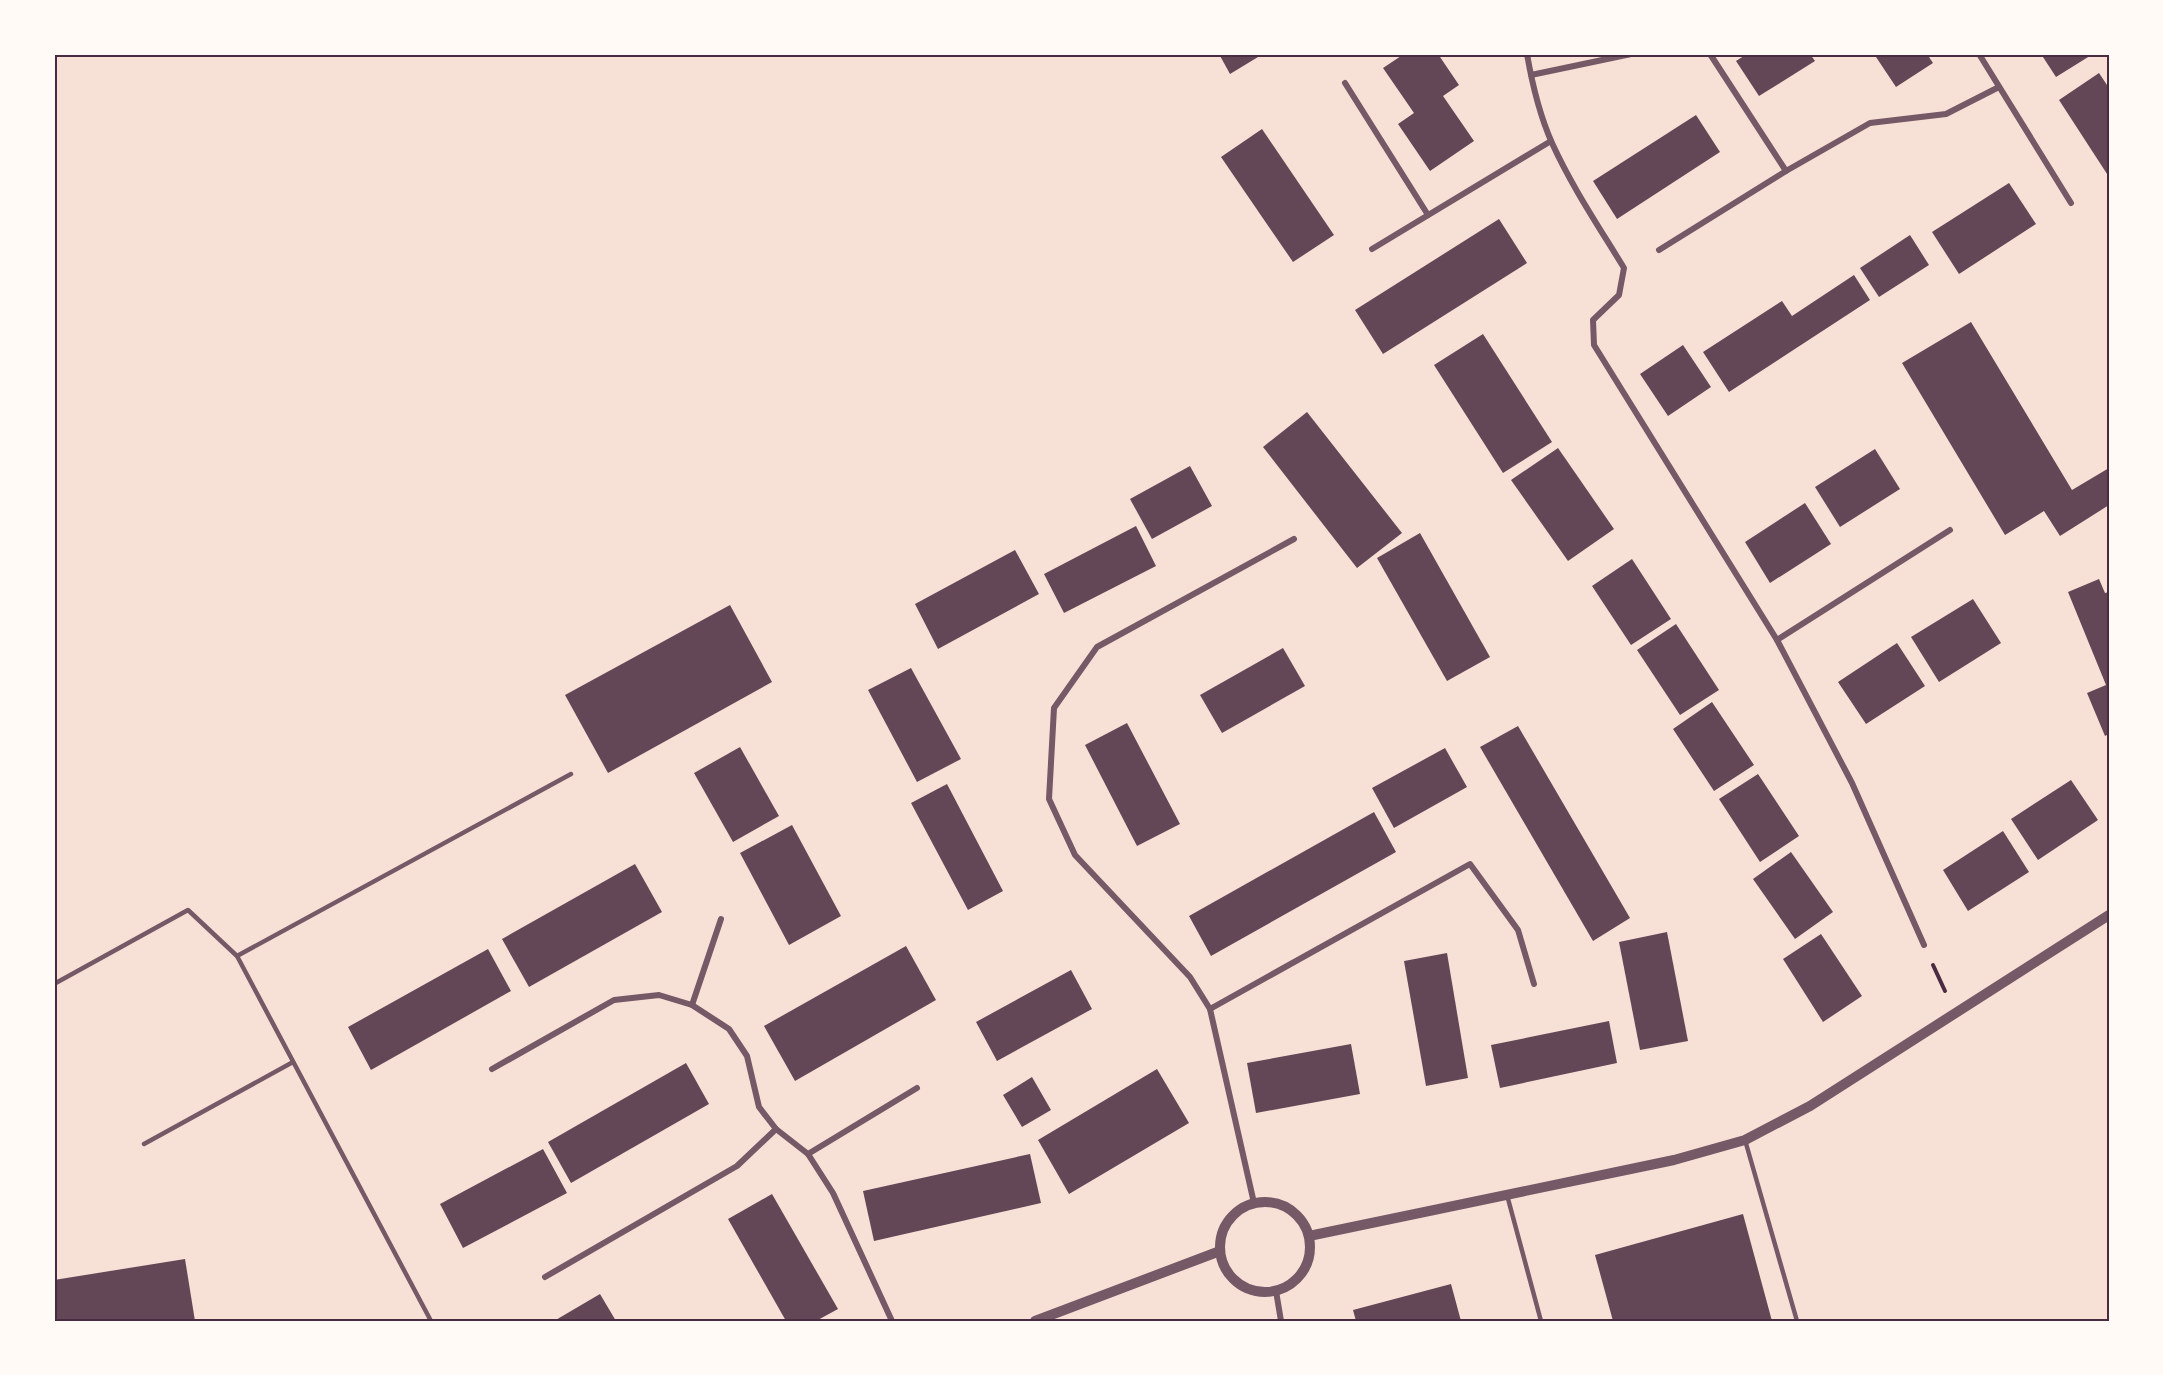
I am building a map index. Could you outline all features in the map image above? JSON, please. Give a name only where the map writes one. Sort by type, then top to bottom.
[{"type":"street","points":[[1527,54],[1551,141],[1577,191],[1624,268],[1619,295],[1593,320],[1593,345],[1777,640],[1852,783],[1924,945]]},
{"type":"street","points":[[1531,75],[1631,54]]},
{"type":"street","points":[[1710,54],[1786,171]]},
{"type":"street","points":[[1979,54],[2071,203]]},
{"type":"street","points":[[1345,83],[1428,215]]},
{"type":"street","points":[[1659,250],[1786,171],[1870,123],[1946,114],[1999,87]]},
{"type":"street","points":[[1372,249],[1551,141]]},
{"type":"street","points":[[1777,640],[1950,530]]},
{"type":"street","points":[[1254,1203],[1210,1009],[1190,977],[1075,855],[1048,799],[1054,708],[1097,647],[1294,539]]},
{"type":"street","points":[[1210,1009],[1470,864],[1518,930],[1534,984]]},
{"type":"street","points":[[1309,1236],[1674,1160],[1745,1140],[1810,1106],[2109,915]]},
{"type":"street","points":[[692,1005],[721,919]]},
{"type":"street","points":[[492,1069],[614,1000],[659,995],[692,1005],[729,1029],[747,1056],[759,1107],[776,1129],[808,1154],[833,1193],[892,1321]]},
{"type":"street","points":[[808,1154],[917,1088]]},
{"type":"street","points":[[545,1277],[737,1166],[776,1129]]},
{"type":"street","points":[[1272,1202],[1286,1206],[1296,1213],[1305,1225],[1309,1236],[1310,1254],[1305,1269],[1293,1284],[1276,1292],[1262,1293],[1248,1289],[1236,1282],[1223,1266],[1220,1238],[1226,1223],[1238,1211],[1254,1203],[1272,1202]]},
{"type":"street","points":[[1035,1321],[1220,1251]]},
{"type":"street","points":[[1276,1292],[1281,1321]]},
{"type":"lane","points":[[237,956],[571,774]]},
{"type":"lane","points":[[54,984],[188,910],[237,956],[431,1321]]},
{"type":"lane","points":[[144,1144],[293,1062]]},
{"type":"lane","points":[[1745,1140],[1797,1321]]},
{"type":"lane","points":[[1507,1195],[1541,1321]]},
{"type":"path","points":[[1924,945],[1955,1014]]},
{"type":"building","points":[[1219,54],[1263,54],[1230,74]]},
{"type":"building","points":[[1404,54],[1438,54],[1459,85],[1443,96],[1474,141],[1430,171],[1398,124],[1414,113],[1383,68]]},
{"type":"building","points":[[1747,54],[1810,54],[1815,61],[1759,96],[1736,61]]},
{"type":"building","points":[[1874,54],[1927,54],[1933,63],[1896,87]]},
{"type":"building","points":[[2041,54],[2093,54],[2056,77]]},
{"type":"building","points":[[2099,73],[2109,88],[2109,177],[2059,100]]},
{"type":"building","points":[[1696,115],[1720,152],[1617,219],[1593,181]]},
{"type":"building","points":[[1262,129],[1334,235],[1293,262],[1221,157]]},
{"type":"building","points":[[2009,183],[2036,224],[1959,274],[1932,232]]},
{"type":"building","points":[[1499,219],[1527,263],[1383,354],[1355,310]]},
{"type":"building","points":[[1910,235],[1929,265],[1879,297],[1860,268]]},
{"type":"building","points":[[1854,275],[1870,300],[1729,392],[1703,352],[1782,301],[1792,316]]},
{"type":"building","points":[[1971,322],[2072,490],[2109,468],[2109,505],[2060,536],[2044,511],[2005,535],[1902,363]]},
{"type":"building","points":[[1483,334],[1552,442],[1503,473],[1434,365]]},
{"type":"building","points":[[1683,345],[1711,387],[1668,416],[1640,374]]},
{"type":"building","points":[[1307,412],[1402,533],[1357,568],[1263,447]]},
{"type":"building","points":[[1558,448],[1614,529],[1568,561],[1511,480]]},
{"type":"building","points":[[1875,449],[1900,489],[1840,527],[1815,487]]},
{"type":"building","points":[[1190,466],[1212,506],[1152,539],[1130,499]]},
{"type":"building","points":[[1805,503],[1831,544],[1770,583],[1745,542]]},
{"type":"building","points":[[1136,526],[1156,566],[1064,613],[1044,574]]},
{"type":"building","points":[[1420,533],[1490,657],[1447,681],[1377,558]]},
{"type":"building","points":[[1015,550],[1039,594],[938,649],[915,604]]},
{"type":"building","points":[[1632,559],[1671,619],[1631,645],[1592,586]]},
{"type":"building","points":[[2099,579],[2105,593],[2109,592],[2109,734],[2105,736],[2087,693],[2106,685],[2068,592]]},
{"type":"building","points":[[1973,599],[2001,643],[1939,682],[1911,637]]},
{"type":"building","points":[[730,605],[772,682],[608,773],[565,695]]},
{"type":"building","points":[[1676,624],[1719,690],[1680,715],[1637,650]]},
{"type":"building","points":[[1897,643],[1925,686],[1866,724],[1838,682]]},
{"type":"building","points":[[1283,648],[1305,686],[1222,733],[1200,695]]},
{"type":"building","points":[[911,668],[961,759],[917,782],[868,690]]},
{"type":"building","points":[[1712,702],[1754,765],[1714,791],[1673,729]]},
{"type":"building","points":[[1127,723],[1180,824],[1137,846],[1085,745]]},
{"type":"building","points":[[1518,726],[1630,918],[1593,941],[1480,747]]},
{"type":"building","points":[[740,747],[779,816],[733,842],[694,773]]},
{"type":"building","points":[[1445,748],[1467,787],[1394,828],[1372,788]]},
{"type":"building","points":[[1758,774],[1799,836],[1760,862],[1719,799]]},
{"type":"building","points":[[2071,780],[2098,820],[2038,860],[2011,819]]},
{"type":"building","points":[[947,784],[1003,891],[968,910],[911,803]]},
{"type":"building","points":[[1374,812],[1396,852],[1211,956],[1189,916]]},
{"type":"building","points":[[792,825],[841,916],[789,945],[740,853]]},
{"type":"building","points":[[2003,831],[2029,872],[1968,911],[1943,870]]},
{"type":"building","points":[[1791,852],[1833,912],[1795,939],[1753,879]]},
{"type":"building","points":[[635,864],[662,912],[529,987],[502,939]]},
{"type":"building","points":[[1667,932],[1688,1041],[1640,1050],[1619,942]]},
{"type":"building","points":[[1821,934],[1862,996],[1823,1022],[1783,959]]},
{"type":"building","points":[[906,946],[936,1000],[795,1081],[764,1026]]},
{"type":"building","points":[[488,949],[511,991],[371,1070],[348,1027]]},
{"type":"building","points":[[1447,953],[1468,1078],[1426,1086],[1404,961]]},
{"type":"building","points":[[1071,970],[1092,1009],[997,1061],[976,1022]]},
{"type":"building","points":[[1609,1021],[1617,1063],[1500,1088],[1491,1045]]},
{"type":"building","points":[[1351,1044],[1360,1094],[1256,1113],[1247,1063]]},
{"type":"building","points":[[686,1063],[709,1104],[571,1183],[548,1142]]},
{"type":"building","points":[[1157,1069],[1189,1123],[1069,1194],[1038,1140]]},
{"type":"building","points":[[1032,1077],[1051,1110],[1022,1127],[1003,1095]]},
{"type":"building","points":[[543,1149],[567,1193],[463,1248],[440,1204]]},
{"type":"building","points":[[1030,1154],[1041,1203],[874,1241],[863,1191]]},
{"type":"building","points":[[772,1194],[838,1309],[816,1321],[786,1321],[728,1219]]},
{"type":"building","points":[[1743,1214],[1772,1321],[1613,1321],[1595,1255]]},
{"type":"building","points":[[185,1259],[195,1321],[54,1321],[54,1280]]},
{"type":"building","points":[[1451,1284],[1461,1321],[1356,1321],[1353,1310]]},
{"type":"building","points":[[600,1294],[616,1321],[554,1321]]}]
